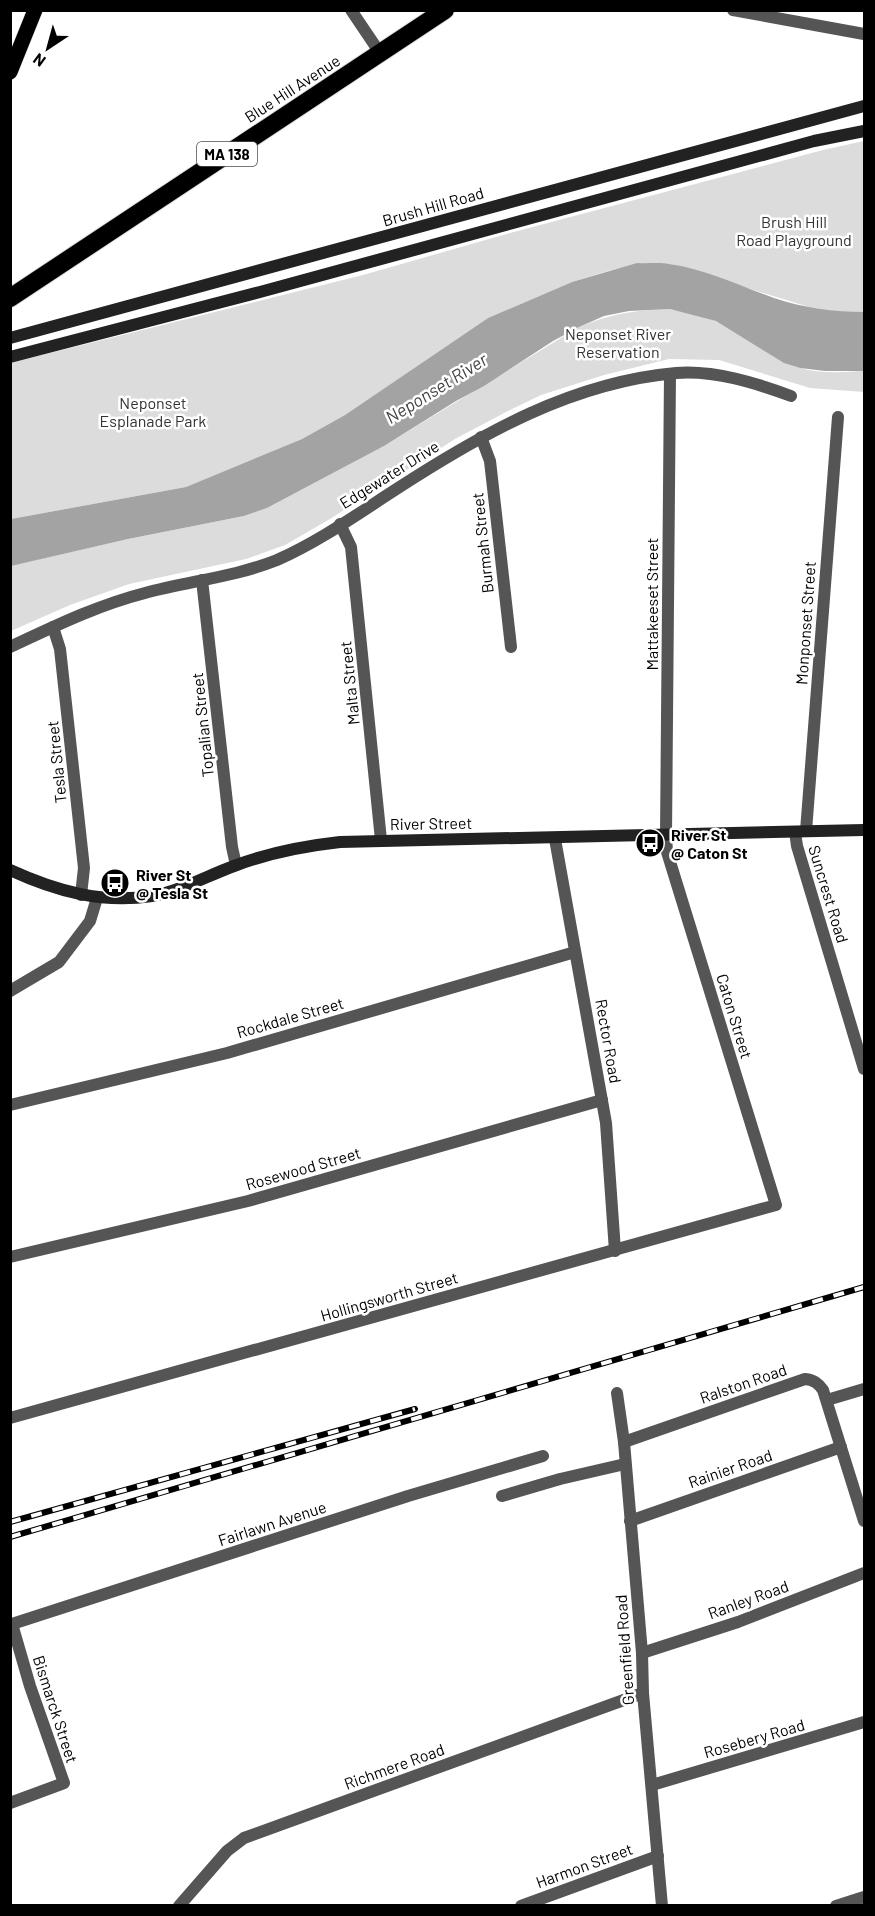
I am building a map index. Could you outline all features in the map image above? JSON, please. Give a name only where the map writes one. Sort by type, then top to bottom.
[{"type":"highway","name":"Blue Hill Avenue","points":[[10,298],[445,10]]},
{"type":"main road","points":[[10,72],[35,10]]},
{"type":"main road","name":"Brush Hill Road","points":[[10,338],[864,106]]},
{"type":"main road","points":[[10,357],[260,292],[814,141],[864,131]]},
{"type":"main road","points":[[562,188],[567,207]]},
{"type":"main road","name":"River Street","points":[[10,870],[43,884],[81,895],[97,898],[133,898],[161,894],[236,865],[303,847],[381,840],[555,839],[864,830]]},
{"type":"street","points":[[351,10],[380,53]]},
{"type":"street","points":[[733,10],[864,34]]},
{"type":"street","name":"Edgewater Drive","points":[[10,647],[116,601],[264,565],[312,542],[481,437],[518,418],[575,394],[652,374],[677,373],[722,376],[755,383],[791,396]]},
{"type":"street","name":"Mattakeeset Street","points":[[666,835],[670,374]]},
{"type":"street","name":"Monponset Street","points":[[800,832],[837,417]]},
{"type":"street","name":"Burmah Street","points":[[481,437],[490,461],[511,647]]},
{"type":"street","name":"Malta Street","points":[[340,524],[351,547],[381,840]]},
{"type":"street","name":"Topalian Street","points":[[202,580],[232,847],[236,865]]},
{"type":"street","name":"Tesla Street","points":[[53,627],[60,649],[83,856],[84,878],[81,895]]},
{"type":"street","name":"Suncrest Road","points":[[800,832],[797,846],[864,1070]]},
{"type":"street","name":"Caton Street","points":[[666,835],[669,860],[776,1205]]},
{"type":"street","name":"Rector Road","points":[[555,839],[602,1100],[610,1155],[615,1251]]},
{"type":"street","points":[[10,991],[60,962],[90,921],[97,898]]},
{"type":"street","name":"Rockdale Street","points":[[10,1105],[227,1053],[575,952]]},
{"type":"street","name":"Rosewood Street","points":[[10,1257],[248,1201],[602,1100]]},
{"type":"street","name":"Hollingsworth Street","points":[[10,1418],[776,1205]]},
{"type":"street","name":"Ralston Road","points":[[624,1442],[806,1379],[819,1384],[827,1401]]},
{"type":"street","points":[[864,1389],[827,1401],[864,1521]]},
{"type":"street","name":"Greenfield Road","points":[[618,1393],[662,1905]]},
{"type":"street","name":"Rainier Road","points":[[630,1521],[841,1447]]},
{"type":"street","name":"Fairlawn Avenue","points":[[12,1624],[408,1496],[543,1456]]},
{"type":"street","points":[[502,1496],[560,1479],[625,1464]]},
{"type":"street","name":"Ranley Road","points":[[642,1653],[738,1622],[864,1573]]},
{"type":"street","name":"Bismarck Street","points":[[10,1803],[64,1784],[30,1686],[12,1624]]},
{"type":"street","name":"Richmere Road","points":[[179,1905],[227,1851],[244,1838],[643,1693]]},
{"type":"street","name":"Rosebery Road","points":[[652,1785],[864,1722]]},
{"type":"street","name":"Harmon Street","points":[[521,1905],[658,1856]]},
{"type":"street","points":[[836,1905],[864,1897]]},
{"type":"green space","name":"Brush Hill Road Playground","points":[[864,141],[864,312],[838,312],[809,307],[669,264],[637,264],[608,271],[572,282],[488,318],[345,415],[302,439],[186,487],[11,519],[10,363],[363,275],[510,233]]},
{"type":"green space","name":"Neponset River Reservation","points":[[670,309],[717,321],[790,365],[824,372],[864,371],[864,392],[810,388],[719,360],[669,359],[604,375],[541,395],[455,439],[285,545],[246,559],[129,584],[70,605],[11,631],[10,566],[244,516],[267,508],[384,446],[579,327],[623,314]]},
{"type":"water","name":"Neponset River","points":[[637,263],[665,263],[682,266],[722,278],[774,298],[808,307],[864,312],[864,371],[825,371],[800,368],[784,363],[716,321],[670,309],[629,311],[604,316],[553,341],[484,386],[384,446],[267,508],[244,516],[128,539],[11,566],[11,519],[186,487],[302,439],[345,415],[488,318],[572,282]]},
{"type":"railway","points":[[10,1537],[864,1287]]},
{"type":"railway","points":[[10,1522],[415,1409]]},
{"type":"place","name":"River St @ Caton St","points":[[650,843]]},
{"type":"place","name":"River St @ Tesla St","points":[[115,883]]},
{"type":"park label","name":"Neponset Esplanade Park","points":[[153,411]]}]
